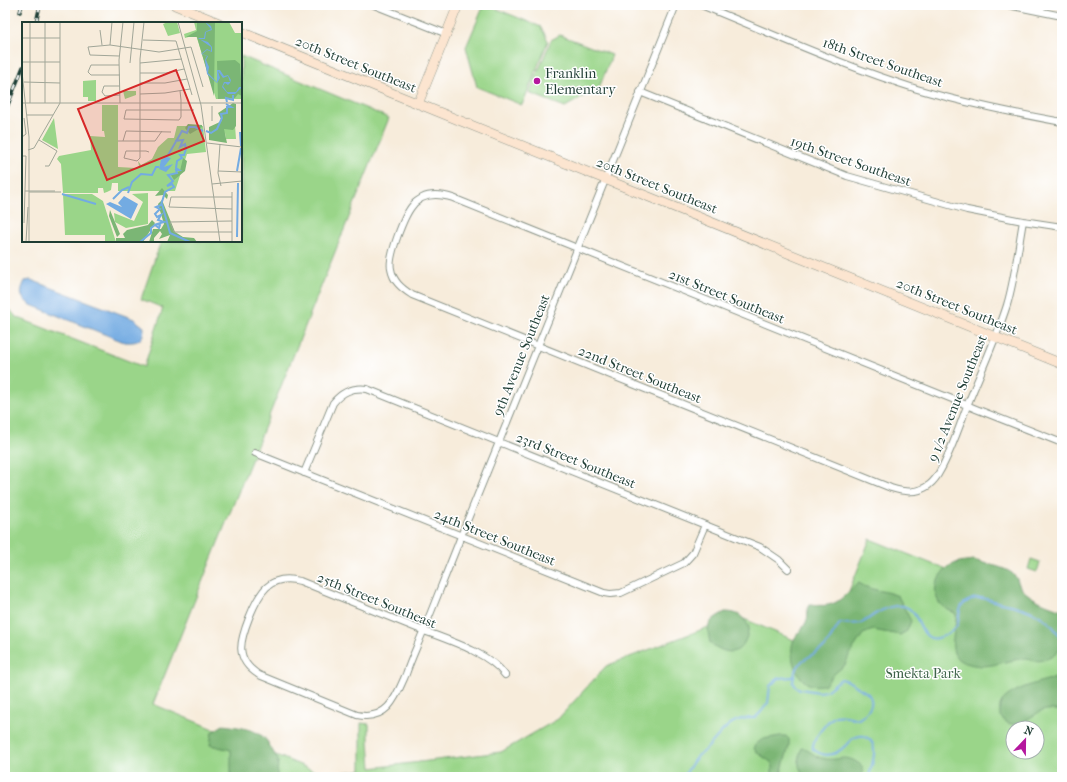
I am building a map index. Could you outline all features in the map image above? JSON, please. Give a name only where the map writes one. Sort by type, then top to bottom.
[{"type":"street","points":[[175,5],[217,22]]},
{"type":"street","points":[[374,5],[447,34]]},
{"type":"street","points":[[418,104],[458,5]]},
{"type":"street","name":"9th Avenue Southeast","points":[[383,710],[392,704],[395,699],[676,5]]},
{"type":"street","name":"18th Street Southeast","points":[[702,5],[869,73],[916,89],[967,103],[1062,122]]},
{"type":"street","points":[[1008,5],[1062,16]]},
{"type":"street","name":"20th Street Southeast","points":[[242,32],[1062,364]]},
{"type":"street","name":"19th Street Southeast","points":[[640,92],[847,176],[967,210],[1023,221],[1062,226]]},
{"type":"street","name":"21st Street Southeast","points":[[399,233],[412,206],[423,198],[436,195],[453,198],[1062,443]]},
{"type":"street","name":"9 1/2 Avenue Southeast","points":[[927,486],[935,479],[941,469],[1007,304],[1023,221]]},
{"type":"street","name":"22nd Street Southeast","points":[[399,233],[391,257],[390,267],[394,278],[404,290],[412,295],[891,488],[908,492],[922,490],[927,486]]},
{"type":"street","name":"23rd Street Southeast","points":[[304,473],[328,413],[334,403],[345,392],[360,388],[372,390],[760,547],[779,560],[788,569]]},
{"type":"street","name":"24th Street Southeast","points":[[256,453],[597,591],[610,594],[626,591],[684,562],[693,552],[705,525]]},
{"type":"street","name":"25th Street Southeast","points":[[383,710],[366,716],[357,715],[252,671],[244,659],[241,648],[242,635],[257,599],[265,588],[275,581],[294,580],[483,656],[497,665],[505,675]]},
{"type":"green space","points":[[484,5],[541,27],[548,41],[522,105],[477,87],[466,47]]},
{"type":"green space","points":[[560,35],[612,55],[599,88],[565,107],[529,93],[551,40]]},
{"type":"green space","name":"Smekta Park","points":[[242,56],[389,118],[153,704],[324,775],[361,770],[361,723],[369,724],[371,768],[501,752],[558,719],[606,666],[737,616],[794,640],[843,606],[870,539],[1062,616],[1062,777],[5,777],[5,303],[16,317],[144,367],[163,308],[141,299],[161,242],[242,242]]},
{"type":"green space","points":[[1031,559],[1040,562],[1037,572],[1028,569]]},
{"type":"green space","points":[[974,560],[1011,572],[1015,576],[1021,588],[1030,596],[1040,602],[1062,610],[1062,644],[1057,653],[1043,660],[1035,661],[1022,659],[987,666],[974,665],[963,662],[957,658],[953,647],[956,614],[940,604],[937,599],[936,587],[939,577],[947,568],[963,561]]},
{"type":"green space","points":[[859,583],[868,588],[898,596],[911,621],[907,631],[900,635],[873,630],[863,634],[849,655],[845,665],[834,674],[825,685],[809,684],[803,680],[796,670],[792,653],[793,642],[806,623],[808,614],[807,609],[809,605],[826,605],[837,602]]},
{"type":"green space","points":[[725,612],[740,615],[749,627],[744,643],[736,651],[724,651],[710,643],[708,631],[710,624],[715,618]]},
{"type":"green space","points":[[1062,677],[1062,710],[1048,710],[1040,712],[1026,720],[1005,721],[1000,716],[1001,703],[1005,698],[1020,689],[1047,680]]},
{"type":"green space","points":[[223,725],[247,729],[258,733],[263,737],[278,760],[277,777],[231,777],[231,750],[210,745],[212,732]]},
{"type":"green space","points":[[786,736],[789,739],[789,746],[780,777],[772,777],[772,763],[754,749],[756,744],[763,739]]},
{"type":"green space","points":[[802,748],[822,758],[851,759],[862,766],[863,774],[861,777],[805,777],[799,766],[799,756]]},
{"type":"water","points":[[31,280],[134,319],[144,327],[143,335],[139,340],[124,342],[31,305],[25,300],[21,292],[25,281]]},
{"type":"waterway","points":[[869,777],[874,750],[871,741],[865,736],[859,736],[851,740],[833,754],[825,755],[813,749],[817,736],[833,718],[842,715],[859,719],[864,715],[871,706],[871,699],[869,695],[851,682],[841,679],[826,691],[819,692],[800,689],[796,687],[793,682],[795,671],[802,661],[825,647],[840,623],[861,623],[886,609],[896,606],[903,606],[914,613],[927,636],[938,638],[955,628],[962,605],[972,599],[982,598],[1015,606],[1037,614],[1053,627],[1062,640]]},
{"type":"waterway","points":[[682,777],[693,761],[728,726],[739,720],[755,718],[761,712],[768,703],[770,686],[779,678],[793,677]]},
{"type":"railway","points":[[20,12],[22,5]]},
{"type":"railway","points":[[36,22],[40,5]]},
{"type":"railway","points":[[5,112],[22,70]]},
{"type":"place","name":"Franklin Elementary","points":[[537,81]]}]
